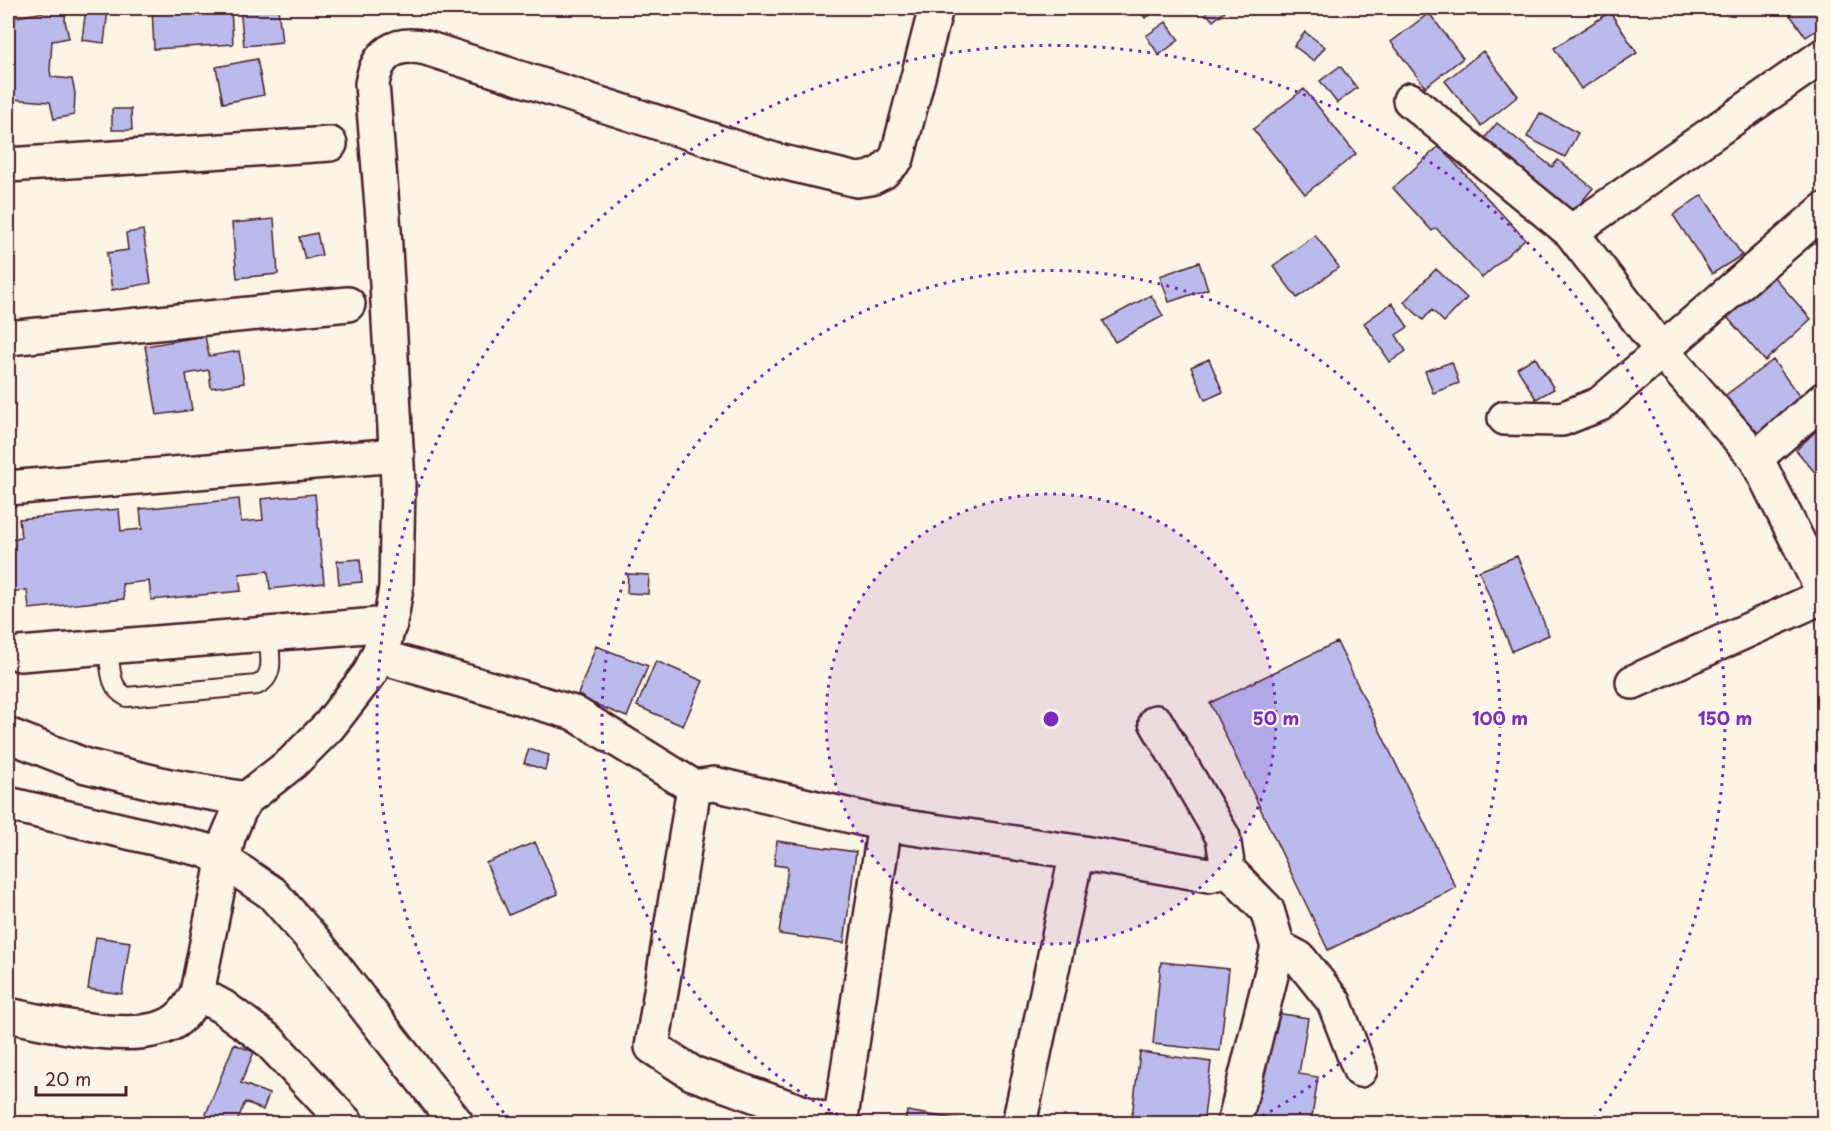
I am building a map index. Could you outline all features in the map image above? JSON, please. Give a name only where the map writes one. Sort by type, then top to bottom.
[{"type":"street","points":[[8,1015],[98,1032],[141,1031],[177,1021],[189,1009],[197,993],[222,860],[232,824],[246,799],[311,746],[370,673],[378,656],[390,624],[396,587],[398,483],[384,230],[372,84],[374,71],[380,60],[389,51],[401,46],[414,45],[426,48],[774,160],[857,180],[871,178],[883,172],[897,158],[936,8]]},
{"type":"street","points":[[1571,232],[1824,56]]},
{"type":"street","points":[[1410,100],[1571,232],[1662,351],[1756,458],[1824,594],[1633,682]]},
{"type":"street","points":[[8,165],[330,144]]},
{"type":"street","points":[[1505,418],[1562,419],[1600,405],[1824,210]]},
{"type":"street","points":[[8,338],[348,304]]},
{"type":"street","points":[[1756,458],[1824,399]]},
{"type":"street","points":[[8,488],[397,455]]},
{"type":"street","points":[[20,654],[390,624]]},
{"type":"street","points":[[378,656],[574,713],[694,787],[714,784],[885,824],[1077,852],[1209,875],[1228,870]]},
{"type":"street","points":[[1156,723],[1223,837],[1228,870],[1267,910],[1278,947],[1234,1124]]},
{"type":"street","points":[[8,735],[86,766],[181,788],[246,799]]},
{"type":"street","points":[[694,787],[652,1047],[692,1073],[835,1124]]},
{"type":"street","points":[[8,804],[205,850],[272,893],[316,943],[457,1124]]},
{"type":"street","points":[[840,1124],[885,824]]},
{"type":"street","points":[[1019,1124],[1077,852]]},
{"type":"street","points":[[1278,947],[1299,958],[1334,1002],[1360,1070]]},
{"type":"street","points":[[197,993],[223,1007],[269,1041],[347,1124]]},
{"type":"lane","points":[[108,647],[113,683],[119,693],[127,697],[257,685],[268,677],[271,670],[268,634]]},
{"type":"building","points":[[8,8],[12,18],[66,8],[65,21],[69,38],[52,41],[50,70],[51,77],[72,79],[75,93],[74,115],[54,119],[50,102],[11,99],[8,116],[8,84],[10,84],[11,68],[8,52]]},
{"type":"building","points":[[86,8],[108,10],[104,43],[82,40]]},
{"type":"building","points":[[152,8],[231,8],[233,44],[154,49]]},
{"type":"building","points":[[240,8],[278,8],[282,42],[244,46]]},
{"type":"building","points":[[1138,8],[1163,8],[1145,18]]},
{"type":"building","points":[[1202,8],[1229,8],[1213,21]]},
{"type":"building","points":[[1785,8],[1823,8],[1824,25],[1806,37]]},
{"type":"building","points":[[1610,12],[1637,53],[1581,89],[1554,48]]},
{"type":"building","points":[[1429,13],[1463,58],[1425,87],[1391,42]]},
{"type":"building","points":[[1166,22],[1179,40],[1159,55],[1146,36]]},
{"type":"building","points":[[1305,32],[1325,47],[1314,61],[1294,46]]},
{"type":"building","points":[[1483,51],[1518,96],[1481,126],[1445,81]]},
{"type":"building","points":[[257,59],[264,95],[223,103],[216,67]]},
{"type":"building","points":[[1340,66],[1357,88],[1337,103],[1320,81]]},
{"type":"building","points":[[1304,89],[1356,154],[1305,194],[1253,129]]},
{"type":"building","points":[[112,109],[131,109],[132,130],[112,130]]},
{"type":"building","points":[[1540,113],[1578,133],[1565,157],[1527,137]]},
{"type":"building","points":[[1497,123],[1552,167],[1558,160],[1593,188],[1569,217],[1479,145]]},
{"type":"building","points":[[1439,146],[1525,239],[1482,278],[1436,228],[1432,231],[1393,188]]},
{"type":"building","points":[[1702,195],[1742,255],[1712,274],[1673,215]]},
{"type":"building","points":[[274,219],[278,274],[237,278],[232,223]]},
{"type":"building","points":[[143,230],[151,283],[112,290],[107,253],[128,250],[126,233]]},
{"type":"building","points":[[317,233],[322,255],[305,259],[299,237]]},
{"type":"building","points":[[1315,235],[1339,267],[1297,298],[1273,266]]},
{"type":"building","points":[[1199,262],[1208,289],[1169,302],[1160,276]]},
{"type":"building","points":[[1436,269],[1467,298],[1444,322],[1432,310],[1423,320],[1404,302]]},
{"type":"building","points":[[1772,275],[1811,319],[1765,361],[1726,316]]},
{"type":"building","points":[[1151,295],[1163,316],[1115,342],[1103,321]]},
{"type":"building","points":[[1392,303],[1408,327],[1396,335],[1406,351],[1390,362],[1364,323]]},
{"type":"building","points":[[205,336],[209,356],[239,351],[244,383],[211,388],[209,370],[186,374],[192,410],[157,415],[145,346]]},
{"type":"building","points":[[1535,357],[1554,389],[1536,399],[1517,368]]},
{"type":"building","points":[[1209,359],[1223,392],[1205,400],[1191,367]]},
{"type":"building","points":[[1773,360],[1807,407],[1753,447],[1719,400]]},
{"type":"building","points":[[1452,362],[1459,383],[1433,393],[1425,371]]},
{"type":"building","points":[[1819,428],[1824,433],[1824,469],[1817,475],[1796,450]]},
{"type":"building","points":[[315,494],[324,583],[270,589],[268,571],[239,574],[241,591],[151,600],[149,581],[122,584],[124,599],[29,609],[27,590],[8,592],[8,540],[21,538],[19,519],[119,509],[121,531],[142,529],[140,509],[239,499],[241,522],[263,520],[261,499]]},
{"type":"building","points":[[1517,556],[1549,635],[1512,651],[1479,571]]},
{"type":"building","points":[[360,559],[362,582],[339,584],[337,561]]},
{"type":"building","points":[[628,574],[649,575],[648,594],[627,593]]},
{"type":"building","points":[[1337,642],[1456,888],[1328,950],[1210,703]]},
{"type":"building","points":[[596,646],[648,666],[627,717],[577,697]]},
{"type":"building","points":[[656,661],[703,681],[683,726],[637,706]]},
{"type":"building","points":[[529,749],[549,755],[545,770],[524,763]]},
{"type":"building","points":[[777,841],[856,852],[844,943],[779,934],[788,867],[774,865]]},
{"type":"building","points":[[535,842],[558,894],[509,915],[486,863]]},
{"type":"building","points":[[96,937],[130,942],[122,994],[88,989]]},
{"type":"building","points":[[1161,962],[1229,969],[1220,1051],[1153,1044]]},
{"type":"building","points":[[1263,1011],[1308,1018],[1299,1074],[1318,1077],[1311,1124],[1245,1124]]},
{"type":"building","points":[[234,1044],[254,1052],[241,1083],[269,1094],[263,1110],[245,1102],[236,1124],[202,1124]]},
{"type":"building","points":[[1140,1052],[1211,1062],[1203,1124],[1131,1124]]},
{"type":"building","points":[[907,1111],[985,1124],[905,1124]]}]
